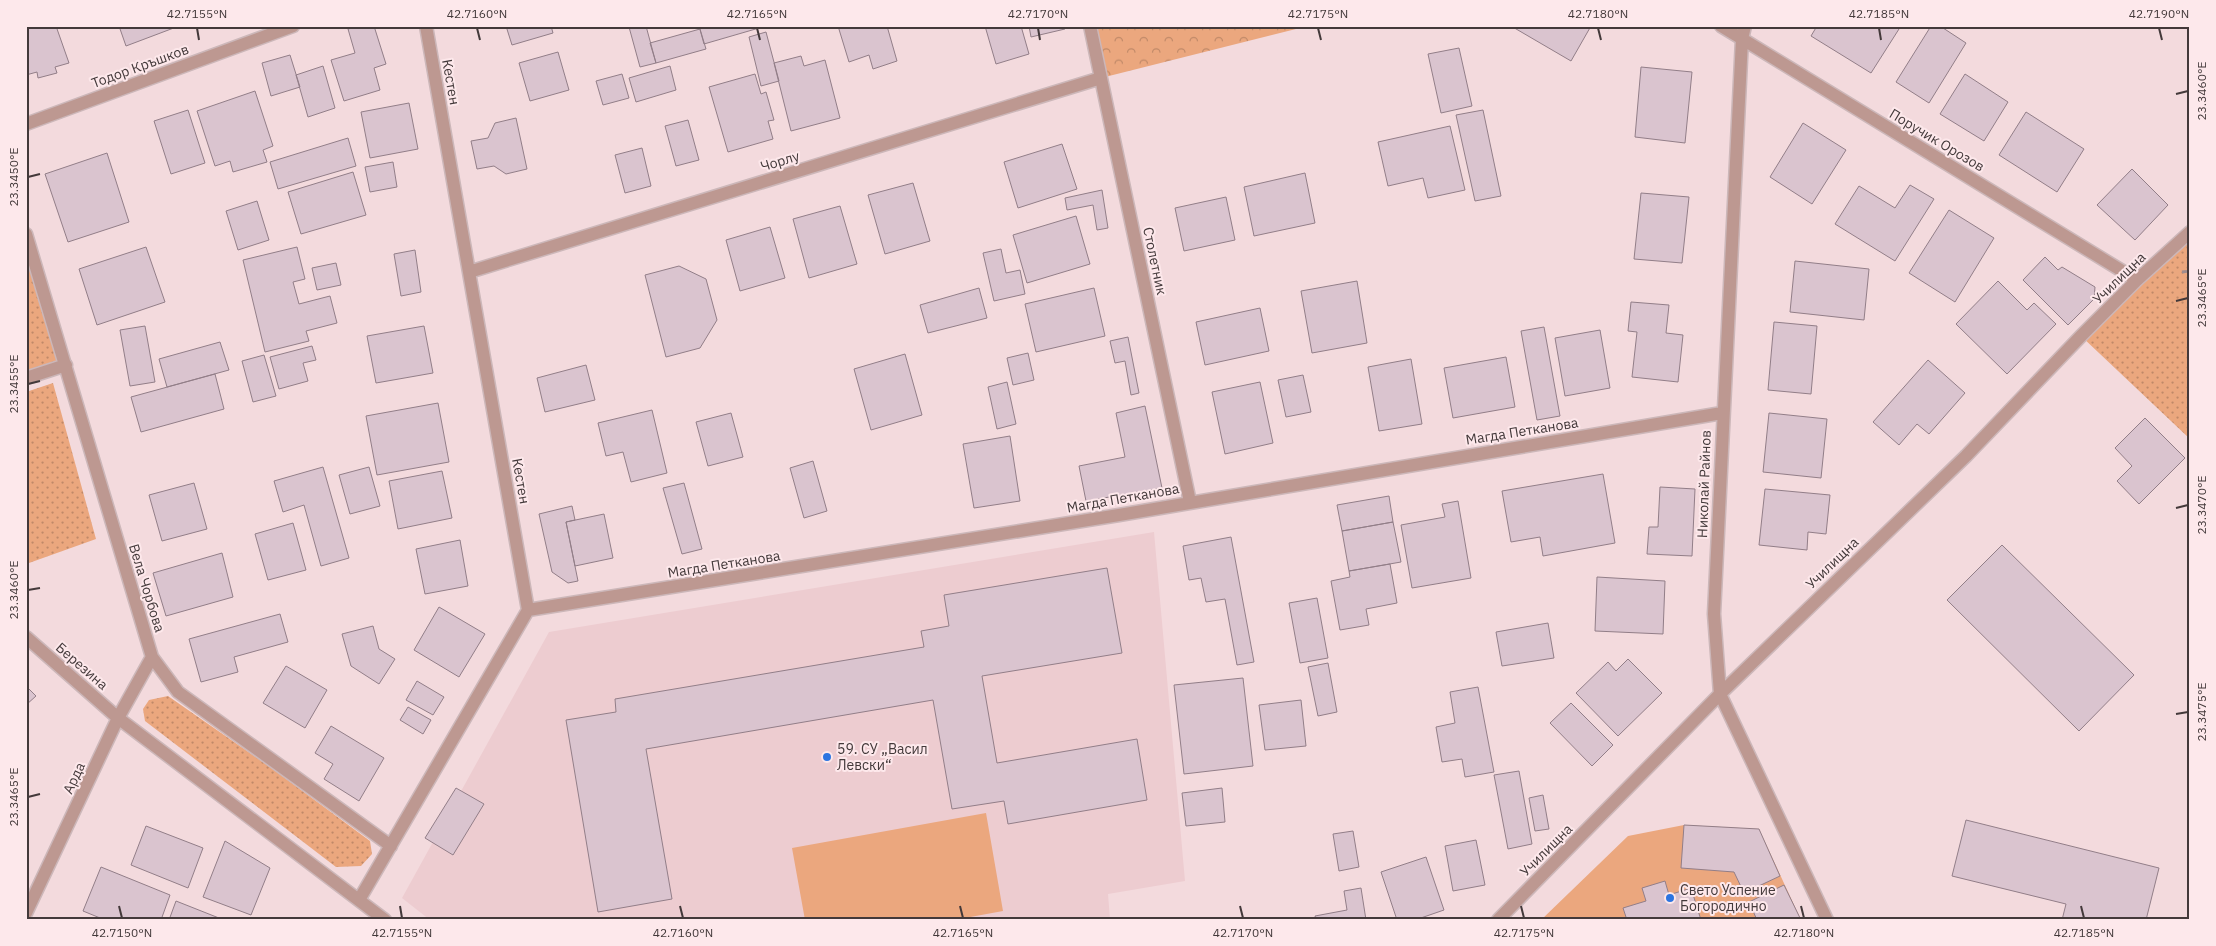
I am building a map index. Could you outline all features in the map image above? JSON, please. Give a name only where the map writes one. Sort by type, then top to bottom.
[{"type":"street","name":"Тодор Кръшков","points":[[26,124],[292,26]]},
{"type":"street","name":"Кестен","points":[[426,26],[528,610]]},
{"type":"street","name":"Столетник","points":[[1090,26],[1190,502]]},
{"type":"street","name":"Поручик Орозов","points":[[1721,26],[2138,280]]},
{"type":"street","name":"Николай Райнов","points":[[1745,26],[1742,39],[1722,413],[1714,614],[1720,694],[1826,920]]},
{"type":"street","name":"Чорлу","points":[[469,272],[1101,78]]},
{"type":"street","name":"Училищна","points":[[1498,920],[1720,694],[1966,456],[2138,280],[2190,232]]},
{"type":"street","name":"Вела Чорбова","points":[[26,234],[152,657],[178,692],[391,846]]},
{"type":"street","points":[[26,378],[66,365]]},
{"type":"street","name":"Магда Петканова","points":[[528,610],[826,563],[1722,413]]},
{"type":"street","points":[[360,900],[528,610]]},
{"type":"street","name":"Березина","points":[[26,637],[118,718]]},
{"type":"street","name":"Арда","points":[[26,914],[118,718],[152,657]]},
{"type":"street","points":[[118,718],[385,920]]},
{"type":"shaded area","name":"59. СУ „Васил Левски“","points":[[1154,532],[1185,881],[1108,894],[1110,920],[430,920],[402,898],[549,632]]},
{"type":"green space","points":[[1090,26],[1308,26],[1101,78]]},
{"type":"green space","points":[[2190,232],[2190,439],[2081,336]]},
{"type":"green space","points":[[26,234],[66,365],[26,378]]},
{"type":"green space","points":[[53,383],[96,539],[29,563],[26,552],[26,392]]},
{"type":"green space","points":[[168,696],[270,767],[370,841],[372,854],[361,866],[336,867],[145,721],[143,709],[149,700]]},
{"type":"green space","points":[[986,813],[1003,911],[954,920],[805,920],[792,848]]},
{"type":"green space","points":[[1684,825],[1759,829],[1801,920],[1541,920],[1628,836]]},
{"type":"building","points":[[26,26],[56,26],[69,63],[55,67],[57,73],[38,78],[37,72],[26,75]]},
{"type":"building","points":[[119,26],[179,26],[126,46]]},
{"type":"building","points":[[359,26],[374,26],[386,64],[374,68],[380,90],[344,101],[331,60],[355,53],[348,29]]},
{"type":"building","points":[[506,26],[551,26],[553,33],[512,45]]},
{"type":"building","points":[[646,26],[656,63],[640,67],[629,27]]},
{"type":"building","points":[[699,26],[766,26],[704,44]]},
{"type":"building","points":[[838,26],[887,26],[897,61],[873,69],[869,55],[849,62]]},
{"type":"building","points":[[985,26],[1021,26],[1029,54],[996,64]]},
{"type":"building","points":[[1029,26],[1065,26],[1065,29],[1031,37]]},
{"type":"building","points":[[1511,26],[1591,26],[1571,61]]},
{"type":"building","points":[[1817,26],[1895,26],[1899,29],[1871,73],[1811,36]]},
{"type":"building","points":[[1931,26],[1940,26],[1966,43],[1929,103],[1896,82]]},
{"type":"building","points":[[700,29],[706,49],[656,63],[650,43]]},
{"type":"building","points":[[766,32],[779,81],[761,86],[749,37]]},
{"type":"building","points":[[1459,48],[1472,106],[1441,113],[1428,54]]},
{"type":"building","points":[[558,52],[569,90],[530,101],[519,63]]},
{"type":"building","points":[[290,55],[300,87],[271,96],[262,63]]},
{"type":"building","points":[[801,56],[804,66],[825,60],[840,118],[791,131],[774,63]]},
{"type":"building","points":[[323,66],[335,108],[308,117],[296,75]]},
{"type":"building","points":[[670,66],[676,90],[636,102],[629,78]]},
{"type":"building","points":[[1641,67],[1692,72],[1685,143],[1635,137]]},
{"type":"building","points":[[622,74],[629,98],[603,105],[596,81]]},
{"type":"building","points":[[755,74],[761,94],[766,92],[774,120],[768,121],[773,139],[728,152],[709,87]]},
{"type":"building","points":[[1965,74],[2008,102],[1984,141],[1940,114]]},
{"type":"building","points":[[255,91],[273,146],[263,150],[267,162],[233,172],[230,161],[215,166],[197,111]]},
{"type":"building","points":[[409,103],[418,149],[370,158],[361,112]]},
{"type":"building","points":[[188,110],[205,163],[171,174],[154,121]]},
{"type":"building","points":[[1483,110],[1501,196],[1475,201],[1456,115]]},
{"type":"building","points":[[2026,112],[2084,149],[2057,192],[1999,155]]},
{"type":"building","points":[[516,118],[527,169],[506,174],[494,166],[477,169],[471,141],[488,138],[495,123]]},
{"type":"building","points":[[688,120],[699,160],[676,166],[665,126]]},
{"type":"building","points":[[1803,123],[1846,150],[1812,204],[1770,177]]},
{"type":"building","points":[[1450,126],[1465,190],[1428,198],[1423,178],[1388,186],[1378,142]]},
{"type":"building","points":[[348,138],[356,166],[278,189],[270,162]]},
{"type":"building","points":[[1062,144],[1077,189],[1018,208],[1004,162]]},
{"type":"building","points":[[642,148],[651,186],[625,193],[615,155]]},
{"type":"building","points":[[107,153],[129,222],[68,242],[45,174]]},
{"type":"building","points":[[393,162],[397,187],[370,192],[365,167]]},
{"type":"building","points":[[2132,169],[2168,205],[2135,240],[2097,205]]},
{"type":"building","points":[[353,172],[366,215],[301,234],[288,192]]},
{"type":"building","points":[[1305,173],[1315,223],[1254,236],[1244,187]]},
{"type":"building","points":[[913,183],[930,241],[885,254],[868,195]]},
{"type":"building","points":[[1910,185],[1934,199],[1895,261],[1835,224],[1859,186],[1895,208]]},
{"type":"building","points":[[1102,190],[1108,228],[1097,230],[1093,205],[1067,210],[1065,198]]},
{"type":"building","points":[[1641,193],[1689,197],[1682,263],[1634,259]]},
{"type":"building","points":[[1226,197],[1235,240],[1184,251],[1175,208]]},
{"type":"building","points":[[257,201],[269,240],[238,250],[226,211]]},
{"type":"building","points":[[840,206],[857,264],[809,278],[793,219]]},
{"type":"building","points":[[1949,210],[1994,238],[1955,302],[1909,273]]},
{"type":"building","points":[[1076,216],[1090,264],[1027,283],[1013,235]]},
{"type":"building","points":[[770,227],[785,278],[740,291],[726,240]]},
{"type":"building","points":[[146,247],[165,302],[97,325],[79,269]]},
{"type":"building","points":[[297,247],[305,279],[293,282],[299,304],[330,296],[337,323],[306,331],[309,341],[265,352],[243,260]]},
{"type":"building","points":[[1001,249],[1006,273],[1020,270],[1025,294],[994,301],[983,253]]},
{"type":"building","points":[[415,250],[421,292],[401,296],[394,254]]},
{"type":"building","points":[[2045,257],[2058,270],[2062,267],[2095,287],[2094,299],[2068,325],[2023,280]]},
{"type":"building","points":[[1795,261],[1869,269],[1864,320],[1790,312]]},
{"type":"building","points":[[336,263],[341,285],[317,290],[312,268]]},
{"type":"building","points":[[679,266],[706,279],[717,320],[700,348],[666,357],[645,275]]},
{"type":"building","points":[[1357,281],[1367,343],[1312,353],[1301,291]]},
{"type":"building","points":[[1998,281],[2027,310],[2034,303],[2056,324],[2007,374],[1956,324]]},
{"type":"building","points":[[979,288],[987,318],[928,333],[920,305]]},
{"type":"building","points":[[1094,288],[1105,336],[1036,352],[1025,304]]},
{"type":"building","points":[[1631,302],[1669,305],[1666,333],[1683,335],[1678,382],[1632,377],[1637,332],[1628,331]]},
{"type":"building","points":[[1260,308],[1269,351],[1205,365],[1196,322]]},
{"type":"building","points":[[1774,322],[1817,326],[1811,394],[1768,390]]},
{"type":"building","points":[[145,326],[155,382],[130,386],[120,330]]},
{"type":"building","points":[[424,326],[433,373],[376,383],[367,336]]},
{"type":"building","points":[[1544,327],[1560,416],[1537,420],[1521,331]]},
{"type":"building","points":[[1600,330],[1610,388],[1565,396],[1555,338]]},
{"type":"building","points":[[1128,337],[1139,393],[1131,395],[1125,361],[1115,363],[1110,341]]},
{"type":"building","points":[[220,342],[229,370],[167,387],[159,359]]},
{"type":"building","points":[[312,346],[316,360],[303,363],[308,381],[279,389],[270,357]]},
{"type":"building","points":[[1028,353],[1034,380],[1013,385],[1007,358]]},
{"type":"building","points":[[905,354],[922,415],[871,430],[854,369]]},
{"type":"building","points":[[264,355],[276,396],[253,402],[242,361]]},
{"type":"building","points":[[1506,357],[1515,407],[1453,418],[1444,368]]},
{"type":"building","points":[[1411,359],[1422,424],[1379,431],[1368,367]]},
{"type":"building","points":[[1928,360],[1965,393],[1929,434],[1917,424],[1899,445],[1873,422]]},
{"type":"building","points":[[586,365],[595,400],[545,412],[537,378]]},
{"type":"building","points":[[215,374],[224,409],[141,432],[131,397]]},
{"type":"building","points":[[1303,375],[1311,412],[1286,417],[1278,380]]},
{"type":"building","points":[[1007,382],[1016,424],[997,429],[988,387]]},
{"type":"building","points":[[1260,382],[1273,443],[1225,454],[1212,392]]},
{"type":"building","points":[[438,403],[449,462],[377,475],[366,416]]},
{"type":"building","points":[[1145,406],[1162,488],[1086,501],[1079,466],[1125,457],[1116,413]]},
{"type":"building","points":[[652,410],[667,473],[631,482],[623,452],[606,456],[598,423]]},
{"type":"building","points":[[731,413],[743,457],[708,466],[696,422]]},
{"type":"building","points":[[1769,413],[1827,419],[1821,478],[1763,472]]},
{"type":"building","points":[[2145,418],[2185,458],[2139,504],[2117,481],[2132,466],[2115,448]]},
{"type":"building","points":[[1010,436],[1020,501],[974,508],[963,444]]},
{"type":"building","points":[[813,461],[827,511],[804,518],[790,468]]},
{"type":"building","points":[[323,467],[349,558],[321,566],[304,505],[283,512],[274,481]]},
{"type":"building","points":[[369,467],[380,506],[350,514],[339,475]]},
{"type":"building","points":[[442,471],[452,518],[398,529],[389,481]]},
{"type":"building","points":[[1603,474],[1615,543],[1543,556],[1540,537],[1511,542],[1502,491]]},
{"type":"building","points":[[194,483],[207,529],[162,541],[149,495]]},
{"type":"building","points":[[684,483],[702,549],[682,554],[663,488]]},
{"type":"building","points":[[1660,487],[1695,489],[1692,556],[1647,554],[1649,527],[1658,527]]},
{"type":"building","points":[[1765,489],[1830,495],[1826,534],[1808,532],[1807,550],[1759,545]]},
{"type":"building","points":[[1389,496],[1393,522],[1342,531],[1337,505]]},
{"type":"building","points":[[1458,501],[1471,578],[1412,588],[1401,525],[1445,517],[1442,504]]},
{"type":"building","points":[[572,506],[575,520],[566,522],[578,581],[568,583],[552,572],[539,514]]},
{"type":"building","points":[[604,514],[613,558],[575,566],[566,522]]},
{"type":"building","points":[[1393,522],[1401,562],[1349,571],[1342,531]]},
{"type":"building","points":[[293,523],[306,570],[268,580],[255,534]]},
{"type":"building","points":[[1231,537],[1254,662],[1237,665],[1225,599],[1206,602],[1201,578],[1189,580],[1183,546]]},
{"type":"building","points":[[460,540],[468,586],[425,594],[416,549]]},
{"type":"building","points":[[2002,545],[2134,675],[2079,731],[1947,600]]},
{"type":"building","points":[[222,553],[233,597],[166,616],[153,573]]},
{"type":"building","points":[[1390,564],[1397,603],[1366,609],[1369,625],[1340,630],[1331,581],[1350,577],[1349,571]]},
{"type":"building","points":[[1107,568],[1122,653],[982,676],[997,763],[1137,739],[1147,800],[1008,824],[1004,801],[952,809],[933,700],[646,749],[672,899],[598,912],[566,720],[616,712],[615,699],[924,647],[921,631],[949,626],[944,595]]},
{"type":"building","points":[[1597,577],[1665,581],[1663,634],[1595,631]]},
{"type":"building","points":[[1317,598],[1328,658],[1300,663],[1289,603]]},
{"type":"building","points":[[439,607],[485,634],[459,677],[414,650]]},
{"type":"building","points":[[280,614],[288,642],[234,657],[238,672],[201,682],[189,639]]},
{"type":"building","points":[[1548,623],[1554,658],[1502,666],[1496,632]]},
{"type":"building","points":[[373,626],[379,649],[395,659],[379,684],[351,666],[342,634]]},
{"type":"building","points":[[1628,659],[1662,693],[1618,736],[1576,693],[1608,662],[1616,671]]},
{"type":"building","points":[[1328,663],[1337,712],[1318,716],[1308,667]]},
{"type":"building","points":[[286,666],[327,690],[305,728],[263,703]]},
{"type":"building","points":[[1243,678],[1253,766],[1184,774],[1174,685]]},
{"type":"building","points":[[417,681],[444,697],[433,715],[406,700]]},
{"type":"building","points":[[26,686],[36,696],[26,705]]},
{"type":"building","points":[[1478,687],[1494,772],[1465,777],[1462,759],[1442,762],[1436,727],[1455,723],[1450,692]]},
{"type":"building","points":[[1301,700],[1306,746],[1265,750],[1259,705]]},
{"type":"building","points":[[1571,703],[1613,745],[1592,766],[1550,723]]},
{"type":"building","points":[[408,707],[431,720],[423,734],[400,720]]},
{"type":"building","points":[[331,726],[384,758],[359,801],[324,779],[333,764],[315,753]]},
{"type":"building","points":[[1519,771],[1532,844],[1508,849],[1494,775]]},
{"type":"building","points":[[456,788],[484,804],[453,855],[425,838]]},
{"type":"building","points":[[1222,788],[1225,822],[1186,826],[1182,793]]},
{"type":"building","points":[[1543,795],[1549,829],[1535,831],[1529,798]]},
{"type":"building","points":[[1966,820],[2159,868],[2146,920],[2062,920],[2066,904],[1952,876]]},
{"type":"building","points":[[1684,825],[1759,829],[1780,876],[1744,893],[1734,872],[1681,868]]},
{"type":"building","points":[[146,826],[203,848],[188,888],[131,865]]},
{"type":"building","points":[[1353,831],[1359,867],[1339,871],[1333,834]]},
{"type":"building","points":[[1476,840],[1485,885],[1453,891],[1445,846]]},
{"type":"building","points":[[225,841],[270,868],[251,915],[203,897]]},
{"type":"building","points":[[1426,857],[1444,910],[1415,920],[1397,920],[1381,872]]},
{"type":"building","points":[[101,867],[170,895],[161,920],[105,920],[83,911]]},
{"type":"building","name":"Свето Успение Богородично","points":[[1665,881],[1669,895],[1691,888],[1701,920],[1627,920],[1623,908],[1646,901],[1642,888]]},
{"type":"building","points":[[1784,885],[1801,920],[1757,920],[1749,902]]},
{"type":"building","points":[[1361,888],[1366,920],[1316,920],[1315,916],[1347,910],[1344,891]]},
{"type":"building","points":[[176,901],[224,920],[169,920]]},
{"type":"place","name":"59. СУ „Васил Левски“","points":[[827,757]]},
{"type":"place","name":"Свето Успение Богородично","points":[[1670,898]]}]
